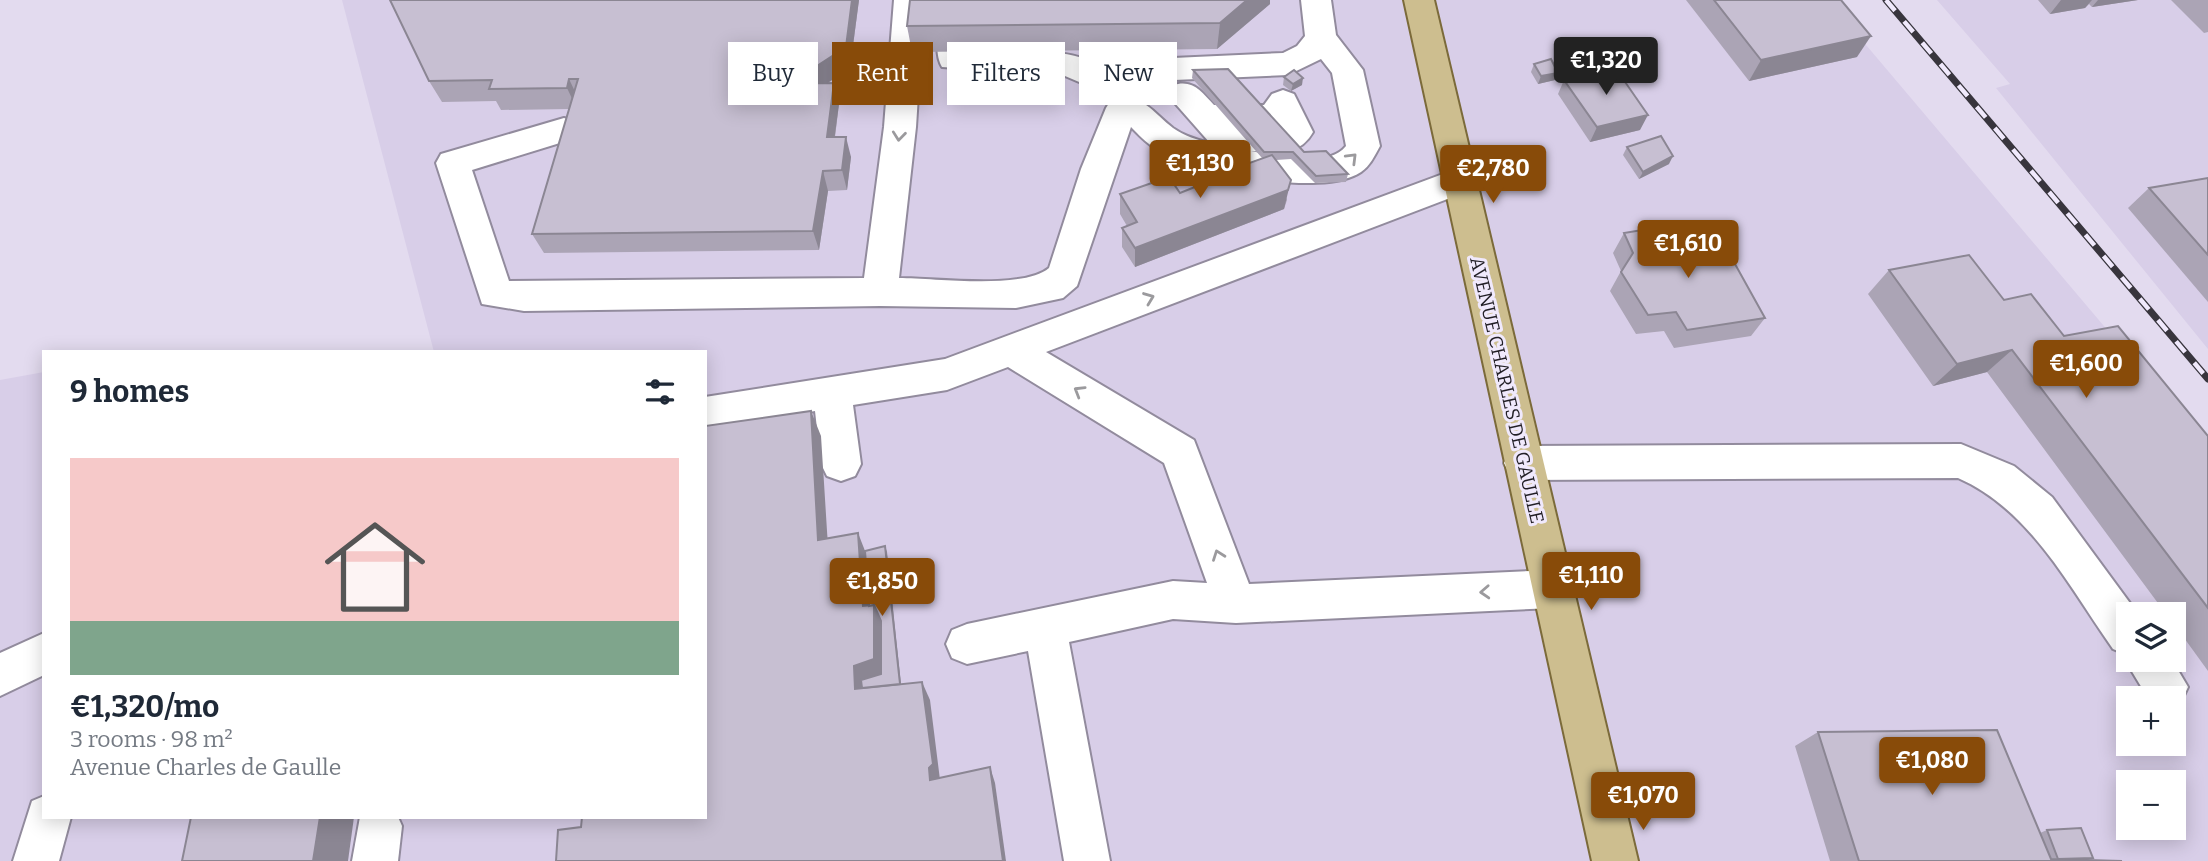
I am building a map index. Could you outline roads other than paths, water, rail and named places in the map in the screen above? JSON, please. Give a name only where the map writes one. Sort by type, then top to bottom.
[{"type":"main road","name":"AVENUE CHARLES DE GAULLE","points":[[1419,0],[1615,861]]},
{"type":"lane","points":[[880,292],[908,71],[909,0]]},
{"type":"lane","points":[[1283,102],[1306,89],[1319,75],[1321,37],[1316,0]]},
{"type":"lane","points":[[956,23],[953,59],[1071,65],[1079,69]]},
{"type":"lane","points":[[1154,105],[1166,140],[1279,170],[1344,167],[1356,158],[1363,146],[1347,71],[1321,37]]},
{"type":"lane","points":[[1177,89],[1287,64],[1308,54],[1321,37]]},
{"type":"lane","points":[[1176,105],[1207,117],[1226,139],[1289,140],[1294,137],[1297,126],[1283,102],[1253,92],[1177,94]]},
{"type":"lane","points":[[564,130],[453,163],[495,294],[524,297],[880,292],[1016,293],[1051,288],[1064,276],[1097,169],[1143,105]]},
{"type":"lane","points":[[707,412],[947,374],[1459,181]]},
{"type":"lane","points":[[1011,350],[1180,452],[1236,604]]},
{"type":"lane","points":[[832,392],[841,464]]},
{"type":"lane","points":[[1524,463],[1961,461],[2000,478],[2038,510],[2116,618]]},
{"type":"lane","points":[[967,644],[1173,600],[1236,604],[1553,589]]},
{"type":"lane","points":[[1045,628],[1087,861]]},
{"type":"lane","points":[[0,675],[42,654]]},
{"type":"lane","points":[[36,861],[47,819]]},
{"type":"railway","points":[[1886,0],[2208,379]]}]
